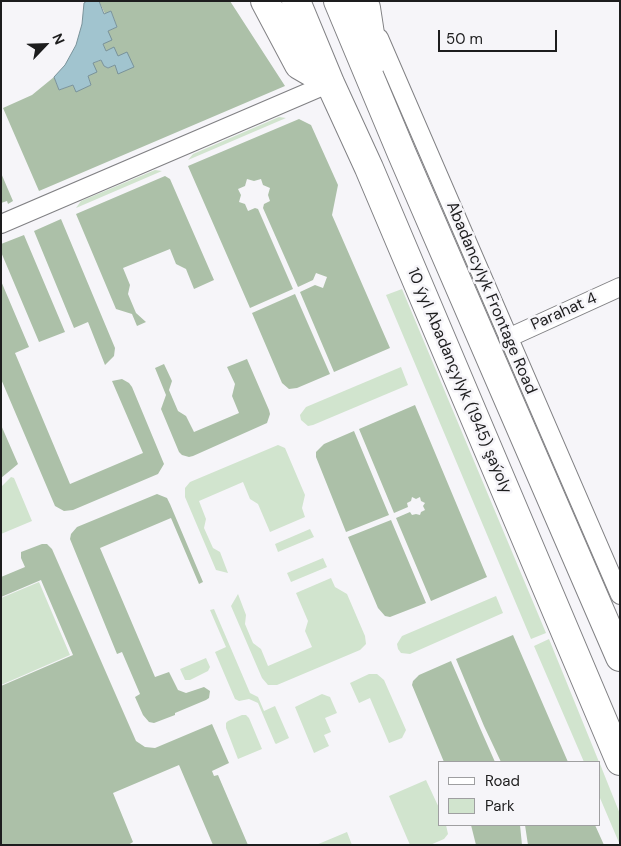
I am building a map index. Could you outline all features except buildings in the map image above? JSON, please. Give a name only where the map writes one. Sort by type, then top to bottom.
[{"type":"main road","points":[[265,1],[299,65],[330,83]]},
{"type":"main road","name":"10 ýyl Abadançylyk (1945) şaýoly","points":[[296,1],[330,83],[369,168],[620,761]]},
{"type":"main road","points":[[338,1],[620,657]]},
{"type":"main road","points":[[367,3],[380,101]]},
{"type":"street","name":"Abadancylyk Frontage Road","points":[[367,3],[508,338],[620,595]]},
{"type":"street","points":[[1,224],[330,83]]},
{"type":"street","name":"Parahat 4","points":[[508,338],[620,287]]},
{"type":"green space","points":[[99,1],[230,1],[285,86],[39,191],[3,108],[32,95],[54,77],[59,90],[73,85],[76,91],[91,85],[88,76],[93,63],[102,60],[104,66],[108,68],[115,65],[118,56],[106,51],[103,44],[108,31],[117,27],[111,11],[105,14]]},
{"type":"green space","points":[[279,117],[286,118],[188,160],[193,154]]},
{"type":"green space","points":[[299,119],[311,125],[338,185],[332,215],[390,348],[334,372],[300,292],[315,285],[323,288],[327,277],[316,273],[313,280],[298,287],[263,208],[264,204],[270,201],[268,195],[270,188],[263,185],[261,179],[254,181],[247,179],[245,186],[238,189],[241,195],[239,202],[245,204],[248,211],[255,208],[258,209],[293,289],[250,308],[188,166]]},
{"type":"green space","points":[[155,170],[162,171],[76,208],[81,201]]},
{"type":"green space","points":[[1,173],[13,201],[8,204],[7,201],[1,203]]},
{"type":"green space","points":[[165,176],[170,179],[214,280],[194,289],[186,269],[176,264],[170,249],[123,268],[130,285],[128,294],[136,313],[146,322],[137,326],[132,314],[116,309],[76,214]]},
{"type":"green space","points":[[61,219],[115,348],[114,356],[105,365],[88,322],[74,328],[34,231]]},
{"type":"green space","points":[[24,235],[65,332],[39,342],[1,252],[1,244]]},
{"type":"green space","points":[[1,281],[29,347],[15,353],[70,484],[143,453],[112,381],[122,379],[132,387],[164,464],[158,474],[73,510],[64,511],[55,506],[1,379]]},
{"type":"green space","points":[[402,289],[546,633],[531,639],[386,295]]},
{"type":"green space","points":[[295,294],[330,374],[297,388],[289,389],[282,383],[252,313]]},
{"type":"green space","points":[[247,359],[269,410],[270,414],[267,423],[193,456],[182,455],[161,409],[166,395],[155,368],[164,364],[172,381],[169,390],[178,411],[186,416],[194,432],[239,413],[232,396],[235,384],[227,367]]},
{"type":"green space","points":[[401,367],[408,385],[313,425],[308,426],[301,420],[300,415],[306,407]]},
{"type":"green space","points":[[415,405],[487,577],[431,601],[396,518],[410,512],[412,515],[420,515],[425,510],[423,506],[425,503],[421,501],[420,497],[416,499],[412,497],[411,501],[407,503],[408,507],[394,513],[359,429]]},
{"type":"green space","points":[[1,425],[18,464],[1,478]]},
{"type":"green space","points":[[354,431],[389,515],[346,532],[316,457],[316,452],[324,444]]},
{"type":"green space","points":[[278,445],[285,448],[305,495],[302,508],[305,517],[270,532],[258,504],[250,499],[243,482],[199,501],[206,519],[204,528],[213,548],[220,552],[228,573],[216,570],[185,497],[185,488],[190,482]]},
{"type":"green space","points":[[11,477],[14,478],[32,521],[1,534],[1,487]]},
{"type":"green space","points":[[157,494],[167,498],[203,582],[199,584],[171,518],[100,548],[155,677],[169,672],[178,690],[186,693],[204,687],[210,691],[209,698],[206,700],[154,723],[149,722],[143,715],[135,697],[140,694],[122,652],[117,654],[70,539],[71,534],[77,527]]},
{"type":"green space","points":[[391,520],[426,603],[390,617],[385,616],[378,608],[348,537]]},
{"type":"green space","points":[[310,529],[314,537],[278,552],[275,544]]},
{"type":"green space","points":[[47,544],[52,549],[136,741],[145,747],[155,748],[212,724],[229,763],[212,771],[214,776],[218,775],[248,845],[213,845],[179,765],[113,793],[133,842],[128,845],[1,845],[1,686],[73,655],[41,580],[1,597],[1,577],[25,567],[21,558],[21,552]]},
{"type":"green space","points":[[323,558],[327,567],[291,582],[287,573]]},
{"type":"green space","points":[[331,578],[335,587],[347,594],[365,636],[366,644],[360,650],[277,685],[268,685],[262,678],[231,606],[238,594],[246,615],[245,624],[253,643],[261,649],[268,666],[312,647],[305,631],[308,621],[296,593]]},
{"type":"green space","points":[[39,582],[70,655],[1,685],[1,598]]},
{"type":"green space","points":[[496,596],[503,613],[410,654],[401,653],[398,649],[397,644],[402,636]]},
{"type":"green space","points":[[214,609],[250,693],[258,697],[264,711],[275,706],[289,738],[276,744],[258,703],[249,699],[239,701],[235,699],[215,652],[226,647],[210,610]]},
{"type":"green space","points":[[513,635],[568,761],[501,761],[456,659]]},
{"type":"green space","points":[[549,639],[599,761],[584,761],[534,646]]},
{"type":"green space","points":[[206,658],[210,667],[208,671],[190,680],[185,680],[180,669]]},
{"type":"green space","points":[[451,661],[495,761],[444,761],[412,685],[419,675]]},
{"type":"green space","points":[[369,674],[377,674],[384,680],[406,730],[402,738],[389,743],[370,698],[359,703],[350,683]]},
{"type":"green space","points":[[322,694],[330,697],[337,713],[325,718],[331,732],[324,735],[329,746],[314,753],[295,707]]},
{"type":"green space","points":[[246,715],[249,718],[262,749],[238,759],[226,728],[226,723]]},
{"type":"green space","points":[[601,766],[620,814],[620,845],[601,800]]},
{"type":"green space","points":[[426,780],[438,806],[438,826],[446,826],[448,834],[444,839],[430,845],[410,845],[389,796]]},
{"type":"green space","points":[[471,826],[520,826],[522,845],[476,845]]},
{"type":"green space","points":[[525,826],[595,826],[604,845],[528,845]]},
{"type":"green space","points":[[347,832],[352,845],[316,845]]},
{"type":"water","points":[[87,1],[99,1],[104,14],[111,11],[117,27],[108,31],[112,40],[103,44],[106,51],[114,47],[118,56],[127,52],[134,67],[118,74],[115,65],[108,68],[104,66],[101,60],[93,63],[97,72],[88,76],[91,85],[76,92],[73,85],[59,90],[54,77],[65,65],[76,45],[82,24],[84,3]]}]
